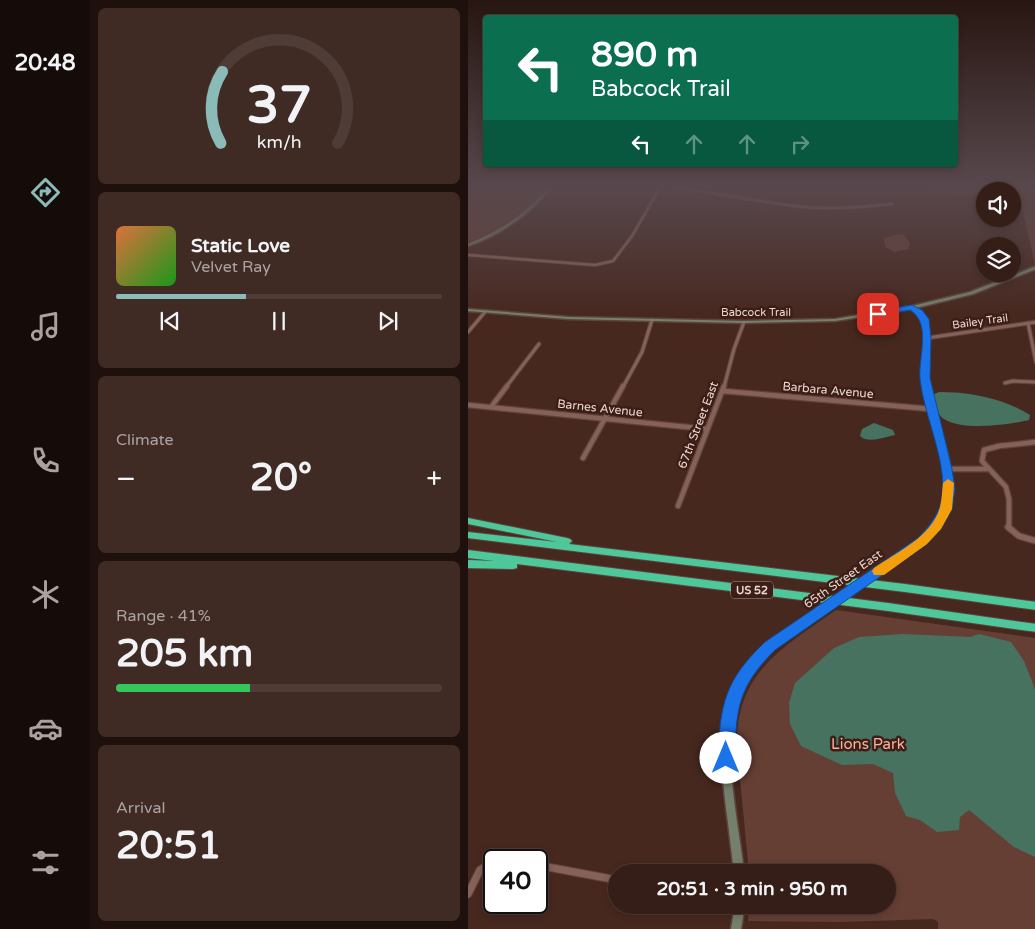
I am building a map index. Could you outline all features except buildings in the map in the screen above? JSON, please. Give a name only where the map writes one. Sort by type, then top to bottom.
[{"type":"highway","points":[[468,521],[586,544],[598,549]]},
{"type":"highway","name":"US 52","points":[[468,535],[598,549],[1036,606]]},
{"type":"highway","name":"US 52","points":[[468,554],[888,607],[1036,628]]},
{"type":"highway","points":[[468,564],[565,567]]},
{"type":"street","points":[[468,245],[487,238],[502,228]]},
{"type":"street","points":[[468,255],[606,264],[613,260],[637,228]]},
{"type":"street","name":"Babcock Trail","points":[[468,310],[539,317],[744,322],[835,320],[912,307],[971,293],[1036,267]]},
{"type":"street","name":"65th Street East","points":[[738,864],[726,758],[728,718],[733,697],[741,680],[756,660],[770,646],[923,541],[936,526],[946,509],[949,489],[947,469],[925,378],[927,338],[924,319],[919,311],[912,307]]},
{"type":"street","points":[[468,332],[485,312]]},
{"type":"street","points":[[583,458],[642,352],[652,320]]},
{"type":"street","name":"67th Street East","points":[[678,506],[723,391],[734,348],[744,322]]},
{"type":"street","name":"Bailey Trail","points":[[927,338],[1036,322]]},
{"type":"street","points":[[1028,324],[1034,345],[1036,362]]},
{"type":"street","points":[[491,408],[539,344]]},
{"type":"street","points":[[1005,383],[1013,381],[1036,382]]},
{"type":"street","name":"Barbara Avenue","points":[[723,391],[931,409]]},
{"type":"street","name":"Barnes Avenue","points":[[468,405],[707,429]]},
{"type":"street","points":[[1036,442],[999,446],[984,450],[982,461],[987,469],[1000,479],[1008,490],[1008,527],[1019,536],[1036,541]]},
{"type":"street","points":[[947,469],[987,469]]},
{"type":"street","points":[[468,894],[480,870],[483,868]]},
{"type":"street","points":[[548,868],[608,878]]},
{"type":"street","points":[[736,929],[738,914]]},
{"type":"green space","points":[[468,228],[496,228],[488,233],[468,242]]},
{"type":"green space","points":[[1027,228],[1035,228],[1035,265]]},
{"type":"green space","points":[[899,234],[904,235],[910,243],[908,249],[895,252],[885,247],[884,238]]},
{"type":"green space","name":"Lions Park","points":[[836,610],[1035,638],[1035,929],[938,929],[938,922],[933,919],[840,922],[748,921],[748,914],[896,914],[896,864],[748,864],[737,748],[738,722],[744,700],[753,681],[780,651]]},
{"type":"shaded area","points":[[939,392],[962,393],[998,400],[1030,415],[1029,420],[986,426],[952,423],[942,418],[933,404],[934,394]]},
{"type":"shaded area","points":[[874,423],[893,430],[895,435],[872,440],[867,440],[860,436],[862,429]]},
{"type":"shaded area","points":[[903,634],[970,637],[979,634],[1011,642],[1024,661],[1035,689],[1035,857],[1014,847],[969,810],[960,817],[959,830],[937,832],[920,820],[906,816],[895,793],[893,773],[873,764],[842,765],[801,746],[790,724],[789,703],[795,683],[834,648],[859,637]]},
{"type":"slow traffic","points":[[879,571],[923,541],[936,526],[946,509],[948,483]]},
{"type":"route","points":[[726,758],[728,718],[733,697],[741,680],[756,660],[770,646],[923,541],[936,526],[946,509],[949,489],[947,469],[925,378],[927,338],[924,319],[919,311],[912,307],[878,314]]}]
